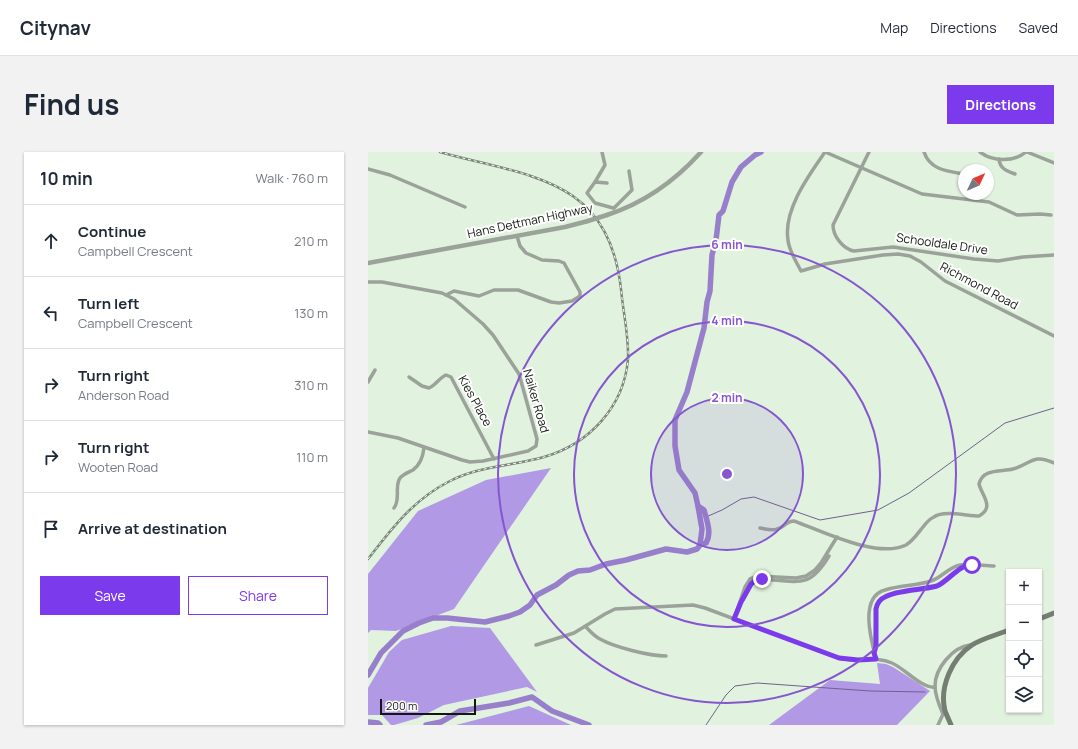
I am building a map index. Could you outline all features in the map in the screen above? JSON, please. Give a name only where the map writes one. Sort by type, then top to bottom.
[{"type":"main road","points":[[1042,618],[1054,613]]},
{"type":"main road","points":[[951,725],[944,712],[945,689],[949,673],[964,651],[973,645],[1006,631]]},
{"type":"street","points":[[602,152],[605,165],[587,193],[595,203],[618,211]]},
{"type":"street","name":"Hans Dettman Highway","points":[[368,263],[565,227],[607,215],[632,206],[659,191],[688,167],[701,152]]},
{"type":"street","points":[[825,152],[926,195],[989,202],[1017,215],[1051,215]]},
{"type":"street","name":"Richmond Road","points":[[825,152],[799,191],[787,228],[789,246],[801,271],[825,264],[883,255],[898,254],[910,256],[921,262],[944,281],[1054,336]]},
{"type":"street","name":"Schooldale Drive","points":[[869,152],[834,225],[835,233],[842,245],[848,249],[854,251],[893,247],[979,260],[998,261],[1054,254]]},
{"type":"street","points":[[924,152],[928,161],[936,168],[958,173]]},
{"type":"street","points":[[980,152],[986,156],[1003,160],[1022,156],[1027,152],[1054,163]]},
{"type":"street","points":[[999,159],[1001,167],[1015,174]]},
{"type":"street","points":[[368,169],[390,175],[465,207]]},
{"type":"street","points":[[613,208],[632,190],[629,171]]},
{"type":"street","points":[[595,182],[608,183]]},
{"type":"street","points":[[446,295],[454,291],[479,296],[494,290],[518,290],[551,302],[559,303],[572,301],[580,296],[580,292],[574,284],[564,263],[559,261],[542,260],[526,253],[520,246],[517,236]]},
{"type":"street","name":"Naiker Road","points":[[368,282],[382,282],[446,295],[458,302],[490,330],[521,379],[537,442],[533,448],[528,451],[475,462],[466,461],[389,436],[368,432]]},
{"type":"street","points":[[368,382],[375,370]]},
{"type":"street","name":"Kies Place","points":[[409,377],[422,386],[429,388],[446,375],[451,377],[494,459]]},
{"type":"street","points":[[394,508],[398,500],[399,480],[414,469],[418,464],[424,448]]},
{"type":"street","points":[[760,528],[776,530],[789,521],[794,520],[838,537],[874,548],[890,549],[909,543],[936,515],[982,515],[986,510],[987,503],[979,484],[981,478],[988,473],[1014,469],[1030,460],[1036,459],[1048,460],[1054,463]]},
{"type":"street","points":[[734,619],[751,584],[756,580],[762,579],[799,582],[808,580],[814,576],[826,561],[838,537]]},
{"type":"street","points":[[876,659],[870,631],[869,609],[871,601],[875,595],[883,590],[931,581],[958,565],[968,564],[994,566]]},
{"type":"street","points":[[874,653],[876,646],[876,609],[877,605],[882,599],[894,594],[937,586],[968,564]]},
{"type":"street","points":[[536,645],[574,633],[615,609],[682,605],[699,606],[839,658],[858,660],[876,659],[891,662],[926,686],[932,688],[935,687]]},
{"type":"street","points":[[586,627],[598,638],[610,643],[651,655],[666,656]]},
{"type":"street","points":[[938,725],[944,712],[939,703],[935,687],[937,675],[945,662],[959,649],[973,645]]},
{"type":"shaded area","points":[[551,468],[454,609],[396,631],[371,630],[368,633],[368,574],[418,511],[486,480]]},
{"type":"shaded area","points":[[451,626],[490,628],[537,692],[527,687],[444,705],[418,718],[394,725],[391,725],[382,715],[368,715],[368,688],[389,652],[402,640]]},
{"type":"shaded area","points":[[877,663],[886,664],[893,667],[930,691],[897,725],[769,725],[830,680],[880,684]]},
{"type":"shaded area","points":[[529,706],[571,725],[456,725]]},
{"type":"waterway","points":[[368,675],[381,653],[403,631],[419,623],[433,618],[485,622],[509,616],[520,612],[530,605],[537,595],[578,571],[590,570],[606,564],[666,549],[687,552],[697,549],[700,545],[706,543],[709,531],[704,510],[698,506],[695,493],[679,470],[675,446],[675,420],[687,392],[704,328],[707,302],[710,291],[712,255],[716,240],[719,215],[723,211],[732,182],[741,167],[761,152]]},
{"type":"waterway","points":[[706,517],[741,499],[754,497],[820,520],[878,510],[909,493],[1005,423],[1054,408]]},
{"type":"waterway","points":[[698,506],[702,529],[700,545]]},
{"type":"waterway","points":[[706,725],[726,695],[735,686],[757,683],[870,691],[925,692]]},
{"type":"waterway","points":[[426,725],[441,722],[460,711],[509,703],[532,697],[552,711],[589,725]]},
{"type":"waterway","points":[[368,722],[378,723],[380,725]]},
{"type":"railway","points":[[368,559],[404,515],[425,496],[437,488],[472,472],[544,457],[576,443],[589,433],[612,408],[620,393],[625,376],[628,350],[621,289],[613,252],[600,223],[581,203],[559,188],[533,177],[504,168],[440,152]]},
{"type":"route","points":[[762,579],[758,579],[751,584],[734,619],[839,658],[850,660],[876,659],[874,653],[876,646],[876,609],[877,605],[885,596],[937,586],[968,564],[972,565]]}]
